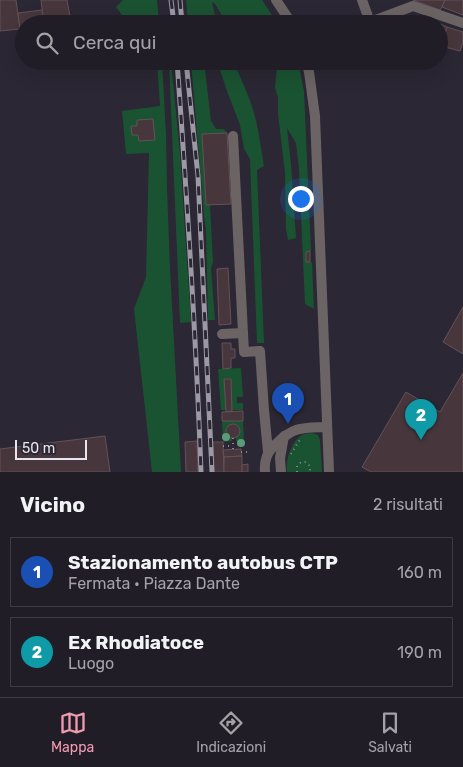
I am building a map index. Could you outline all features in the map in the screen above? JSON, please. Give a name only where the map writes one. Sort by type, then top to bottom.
[{"type":"street","points":[[276,0],[286,15]]},
{"type":"street","points":[[362,0],[365,15]]},
{"type":"street","points":[[389,15],[413,6],[439,15]]},
{"type":"street","points":[[448,18],[463,23]]},
{"type":"street","points":[[308,70],[315,116],[329,472]]},
{"type":"street","points":[[233,136],[244,352],[260,351],[268,452],[264,464],[265,472]]},
{"type":"street","points":[[222,334],[243,333]]},
{"type":"street","points":[[268,452],[285,435],[292,431],[302,428],[327,427]]},
{"type":"street","points":[[281,472],[280,458],[285,435]]},
{"type":"path","points":[[291,456],[299,441],[304,437]]},
{"type":"path","points":[[223,446],[233,448],[233,438]]},
{"type":"path","points":[[242,452],[249,452]]},
{"type":"path","points":[[297,472],[298,464],[305,462],[310,466],[310,472]]},
{"type":"green space","points":[[123,0],[157,0],[158,15],[122,15],[116,7]]},
{"type":"green space","points":[[186,0],[262,0],[272,15],[222,15],[212,2],[215,15],[187,15]]},
{"type":"green space","points":[[158,70],[162,70],[170,268],[181,472],[152,472],[134,309],[146,277],[149,153],[126,154],[122,111],[160,106]]},
{"type":"green space","points":[[169,70],[172,70],[180,154],[191,322],[180,323]]},
{"type":"green space","points":[[192,70],[205,70],[211,121],[216,129],[224,129],[227,133],[202,134],[206,205],[210,205],[213,262],[211,268],[215,320],[208,320],[204,216]]},
{"type":"green space","points":[[220,70],[237,70],[253,109],[264,166],[257,170],[264,343],[257,343],[250,159],[244,149],[240,125]]},
{"type":"green space","points":[[277,70],[299,70],[304,91],[311,251],[306,252],[306,261],[312,262],[314,309],[305,304],[299,169],[296,143],[287,128],[296,238],[288,240],[286,229],[285,173],[278,114],[278,97],[275,88]]},
{"type":"green space","points":[[241,368],[243,397],[237,397],[237,403],[243,403],[243,410],[221,410],[218,369]]},
{"type":"green space","points":[[222,421],[243,421],[244,441],[236,441],[236,438],[232,438],[232,441],[223,442]]},
{"type":"green space","points":[[312,433],[318,435],[320,440],[322,472],[287,472],[288,456],[296,440],[304,434]]},
{"type":"building","points":[[0,0],[16,0],[18,15],[15,15],[15,30],[0,31]]},
{"type":"building","points":[[41,0],[67,0],[70,15],[43,15]]},
{"type":"building","points":[[413,0],[445,0],[440,10]]},
{"type":"building","points":[[445,0],[463,0],[463,15],[442,7]]},
{"type":"building","points":[[42,10],[43,15],[18,15],[18,13]]},
{"type":"building","points":[[448,27],[463,32],[463,42],[460,51],[448,48]]},
{"type":"building","points":[[153,119],[155,140],[139,141],[138,135],[132,135],[131,126],[137,126],[137,120]]},
{"type":"building","points":[[227,133],[231,204],[206,205],[202,134]]},
{"type":"building","points":[[310,251],[310,262],[306,262],[306,252]]},
{"type":"building","points":[[228,268],[231,324],[219,325],[217,269]]},
{"type":"building","points":[[463,307],[463,354],[443,342]]},
{"type":"building","points":[[222,343],[231,343],[231,349],[235,349],[235,358],[231,358],[231,368],[223,369]]},
{"type":"building","points":[[463,373],[463,472],[371,472],[362,467],[406,392],[440,412]]},
{"type":"building","points":[[224,379],[231,379],[232,411],[226,412]]},
{"type":"building","points":[[243,411],[243,421],[222,421],[222,412]]},
{"type":"building","points":[[233,424],[238,426],[240,431],[238,436],[233,438],[228,436],[226,431],[228,426]]},
{"type":"building","points":[[105,436],[110,472],[0,472],[0,449]]},
{"type":"building","points":[[197,441],[198,472],[186,472],[185,442]]},
{"type":"building","points":[[213,442],[223,442],[224,472],[214,472]]},
{"type":"building","points":[[241,449],[242,456],[224,457],[223,450]]},
{"type":"building","points":[[242,456],[242,472],[224,472],[224,457]]},
{"type":"building","points":[[248,464],[248,472],[242,472],[242,465]]},
{"type":"railway","points":[[171,0],[173,15]]},
{"type":"railway","points":[[180,0],[181,15]]},
{"type":"railway","points":[[178,70],[197,369],[201,472]]},
{"type":"railway","points":[[187,70],[198,176],[212,472]]},
{"type":"place","name":"Stazionamento autobus CTP","points":[[288,424]]},
{"type":"place","name":"Ex Rhodiatoce","points":[[421,440]]}]
